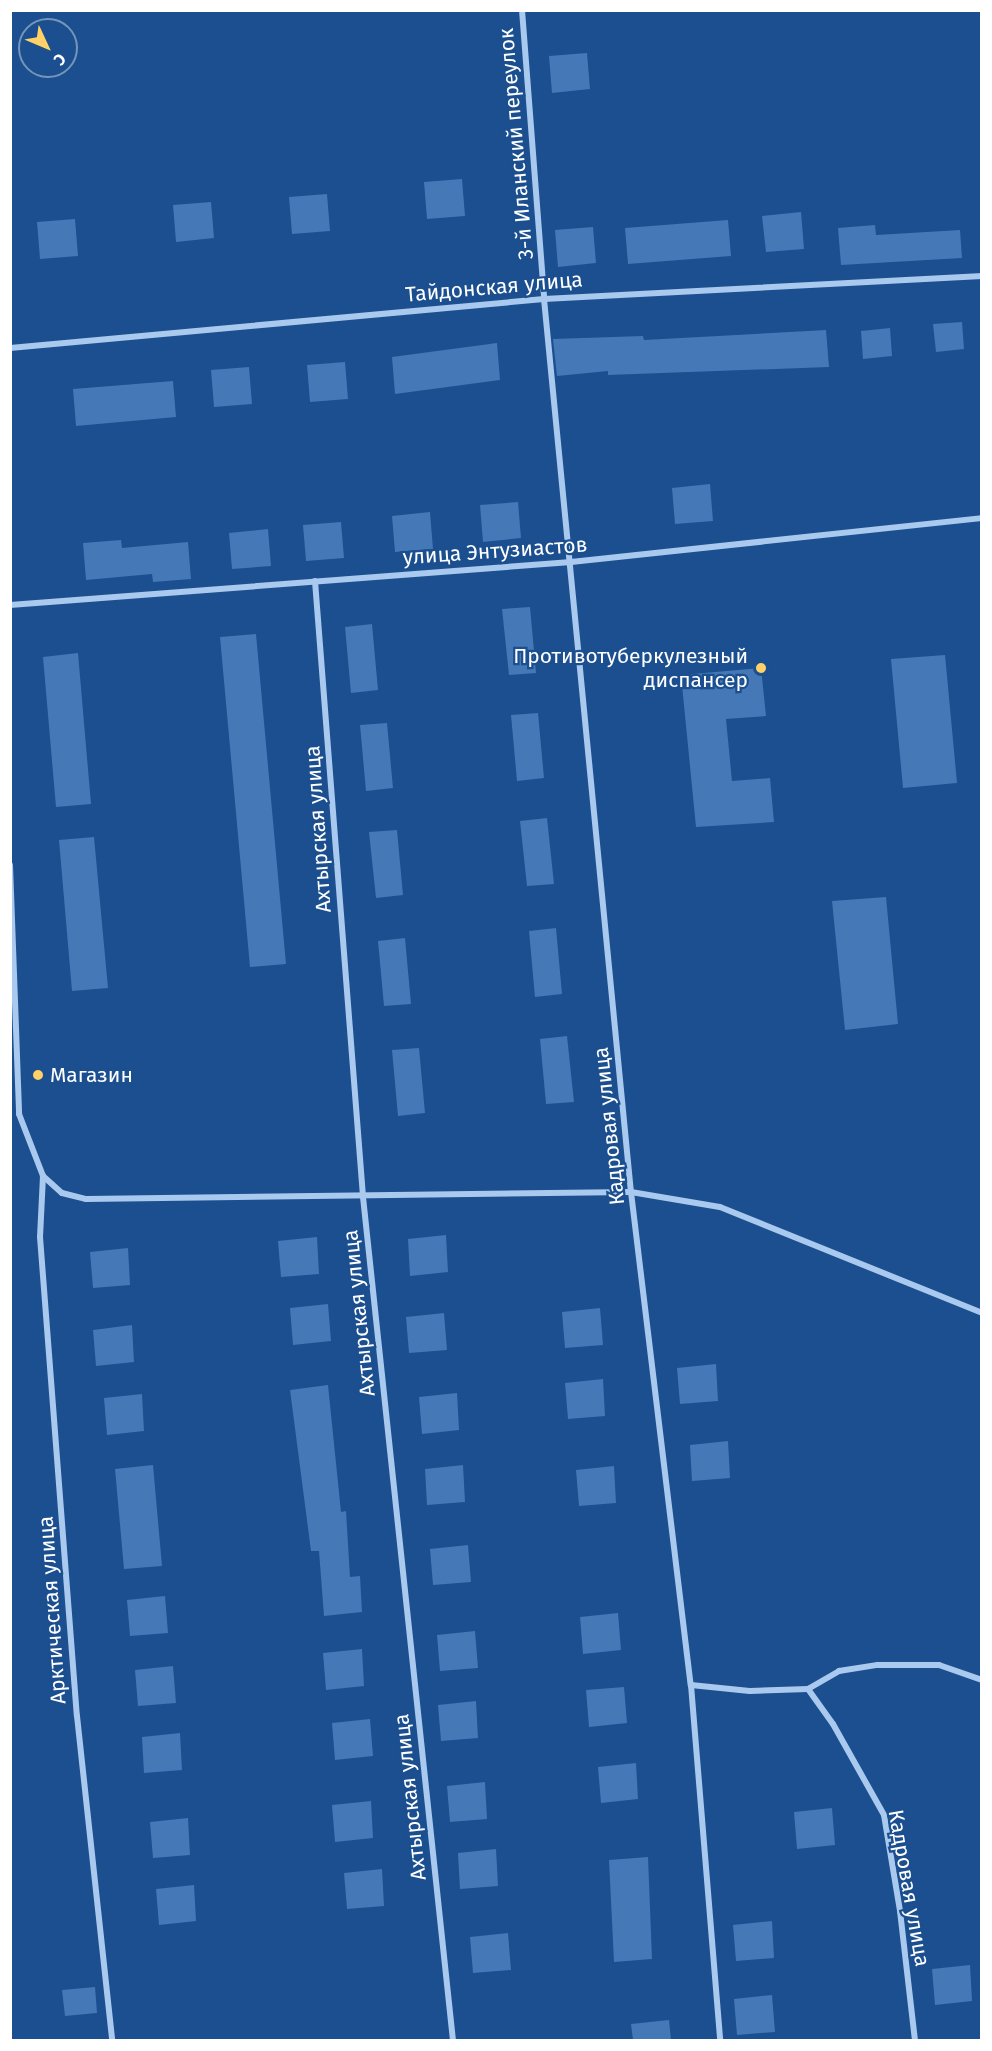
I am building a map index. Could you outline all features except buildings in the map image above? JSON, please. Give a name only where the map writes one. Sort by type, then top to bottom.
[{"type":"street","name":"3-й Иланский переулок","points":[[522,10],[544,299],[571,562]]},
{"type":"street","name":"Тайдонская улица","points":[[10,348],[544,299],[981,276]]},
{"type":"street","name":"улица Энтузиастов","points":[[10,605],[571,562],[981,518]]},
{"type":"street","name":"Кадровая улица","points":[[571,562],[631,1192],[692,1684],[720,2040]]},
{"type":"street","name":"Ахтырская улица","points":[[315,581],[363,1197],[453,2040]]},
{"type":"street","points":[[10,864],[19,1114],[43,1176],[62,1193],[86,1199],[631,1192],[720,1207],[981,1313]]},
{"type":"street","name":"Арктическая улица","points":[[43,1176],[40,1237],[77,1716],[112,2040]]},
{"type":"street","points":[[692,1684],[750,1691],[808,1689],[839,1671],[888,1665],[939,1665],[981,1680]]},
{"type":"street","name":"Кадровая улица","points":[[808,1689],[833,1724],[884,1815],[900,1911],[915,2040]]},
{"type":"place","name":"Противотуберкулезный диспансер","points":[[761,668]]},
{"type":"place","name":"Магазин","points":[[38,1075]]}]
